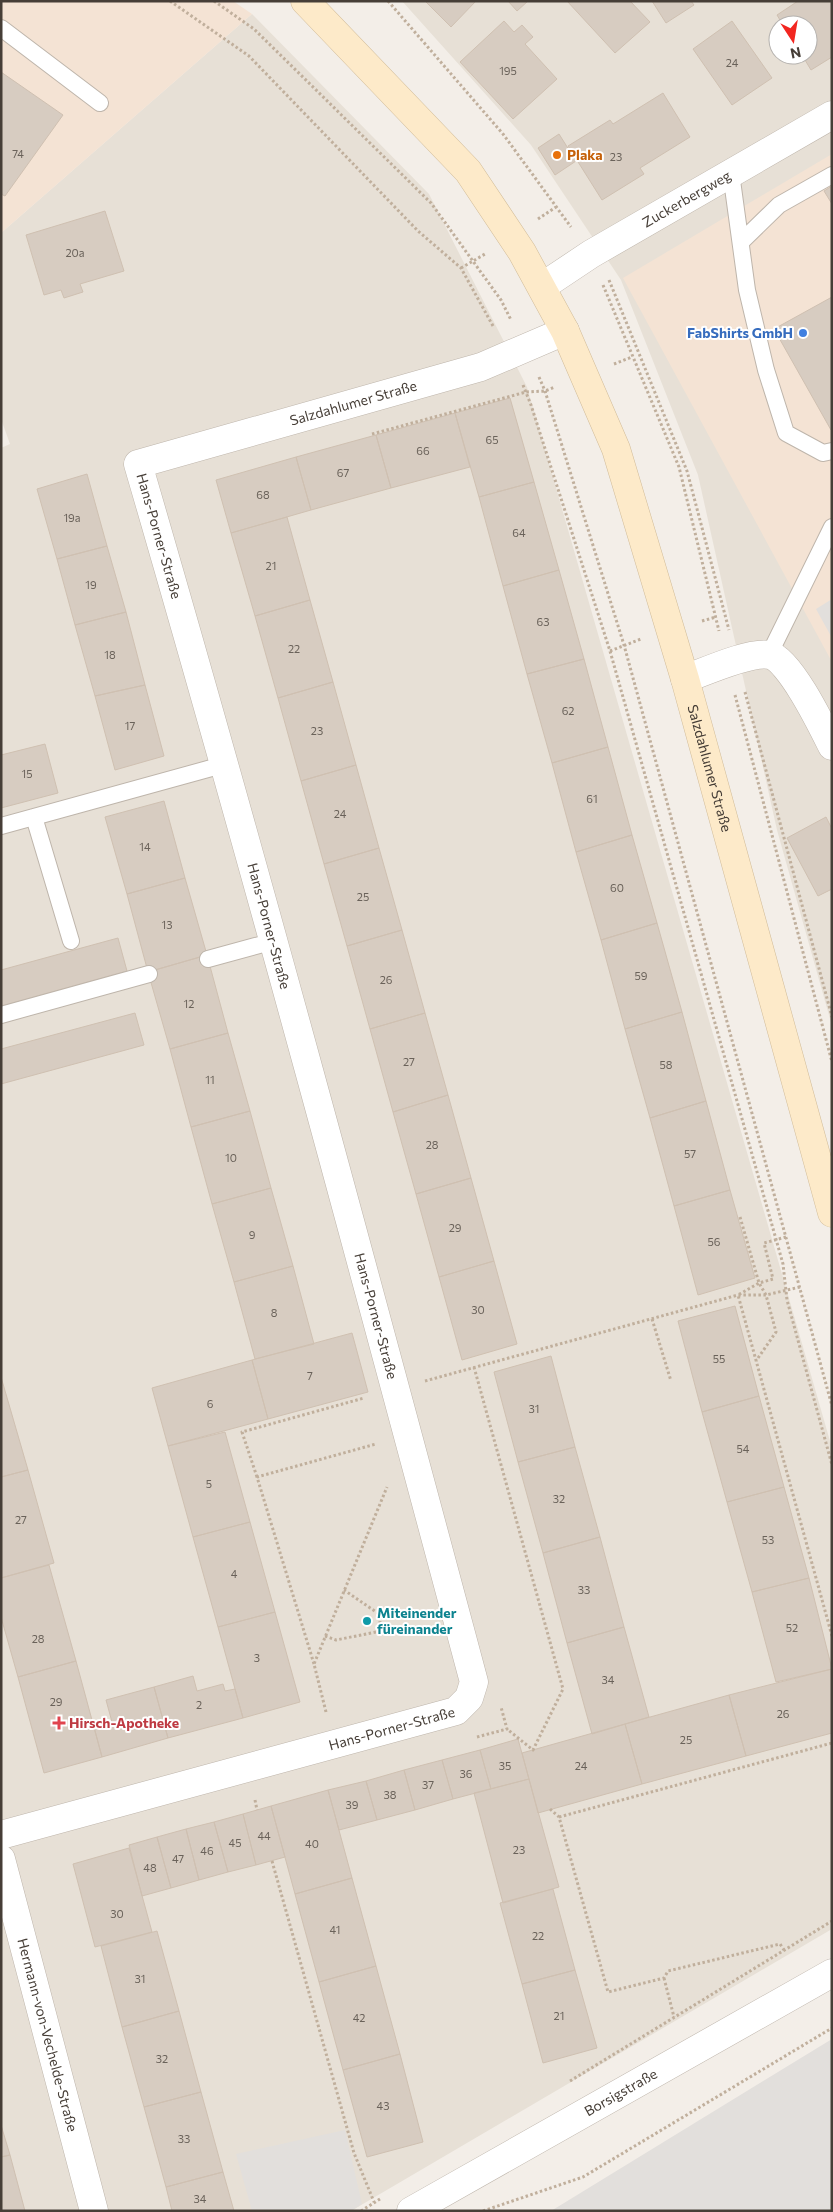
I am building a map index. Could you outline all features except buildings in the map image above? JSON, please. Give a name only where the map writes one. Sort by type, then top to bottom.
[{"type":"main road","name":"Salzdahlumer Straße","points":[[317,5],[468,172],[522,252],[565,331],[616,449],[684,679],[832,1213]]},
{"type":"street","name":"Zuckerbergweg","points":[[542,286],[591,254],[832,115]]},
{"type":"street","name":"Salzdahlumer Straße","points":[[138,464],[481,367],[565,331]]},
{"type":"street","name":"Hans-Porner-Straße","points":[[1,1835],[456,1711],[469,1698],[474,1682],[226,764],[138,464]]},
{"type":"street","points":[[684,679],[741,658],[769,655],[784,663],[819,720],[832,746]]},
{"type":"street","name":"Hermann-von-Vechelde-Straße","points":[[1,1859],[94,2211]]},
{"type":"street","name":"Borsigstraße","points":[[411,2211],[832,1973]]},
{"type":"lane","points":[[1,28],[100,103]]},
{"type":"lane","points":[[731,173],[747,290],[766,370],[786,433],[823,453],[832,451]]},
{"type":"lane","points":[[741,242],[779,205],[832,175]]},
{"type":"lane","points":[[769,655],[832,527]]},
{"type":"lane","points":[[1,826],[226,764]]},
{"type":"lane","points":[[34,817],[70,941]]},
{"type":"lane","points":[[208,959],[274,941]]},
{"type":"lane","points":[[1,1015],[149,974]]},
{"type":"path","points":[[170,1],[250,56],[418,231],[461,268],[546,391],[624,645],[832,1406]]},
{"type":"path","points":[[214,1],[254,29],[431,203],[501,300],[518,352],[526,392],[610,651],[783,1264],[786,1291],[832,1465]]},
{"type":"path","points":[[388,1],[503,134],[591,254]]},
{"type":"path","points":[[365,436],[526,392],[546,391]]},
{"type":"path","points":[[740,1217],[758,1283],[766,1296],[776,1332],[755,1362]]},
{"type":"path","points":[[738,1296],[758,1283],[773,1279],[764,1243],[786,1237]]},
{"type":"path","points":[[334,1744],[314,1664],[242,1432],[652,1318],[738,1296],[766,1296],[800,1287]]},
{"type":"path","points":[[738,1296],[832,1636]]},
{"type":"path","points":[[805,1306],[810,1304]]},
{"type":"path","points":[[652,1318],[671,1381]]},
{"type":"path","points":[[474,1367],[563,1689],[533,1750],[507,1729],[499,1700]]},
{"type":"path","points":[[256,1477],[408,1435]]},
{"type":"path","points":[[314,1664],[389,1481]]},
{"type":"path","points":[[325,1636],[336,1640],[381,1631],[379,1614],[344,1590]]},
{"type":"path","points":[[470,1739],[507,1729]]},
{"type":"path","points":[[559,1817],[832,1743]]},
{"type":"path","points":[[245,1803],[264,1797]]},
{"type":"path","points":[[255,1800],[258,1810]]},
{"type":"path","points":[[550,1810],[559,1817],[608,1992],[664,1978]]},
{"type":"path","points":[[272,1861],[354,2153],[374,2202]]},
{"type":"path","points":[[562,2086],[832,1921]]},
{"type":"path","points":[[674,2017],[664,1978],[668,1971],[780,1944],[784,1950]]},
{"type":"path","points":[[483,2211],[583,2178],[832,2028]]},
{"type":"path","points":[[361,2211],[382,2197]]},
{"type":"shaded area","points":[[1,1],[233,1],[252,14],[1,233]]},
{"type":"shaded area","points":[[402,1],[832,1],[832,1026],[777,830],[698,475],[621,280],[531,145]]},
{"type":"shaded area","points":[[252,14],[429,194],[527,387],[832,1448],[832,1929],[351,2211],[1,2211],[1,448],[10,444],[1,419],[1,233]]},
{"type":"shaded area","points":[[832,154],[832,662],[623,278]]},
{"type":"shaded area","points":[[832,599],[832,638],[816,609]]},
{"type":"shaded area","points":[[832,2039],[832,2211],[551,2211]]},
{"type":"shaded area","points":[[345,2130],[362,2204],[351,2211],[252,2211],[236,2154]]},
{"type":"place","name":"Plaka","points":[[557,155]]},
{"type":"place","name":"FabShirts GmbH","points":[[803,333]]},
{"type":"place","name":"Miteinender füreinander","points":[[367,1621]]},
{"type":"place","name":"Hirsch-Apotheke","points":[[59,1723]]}]
